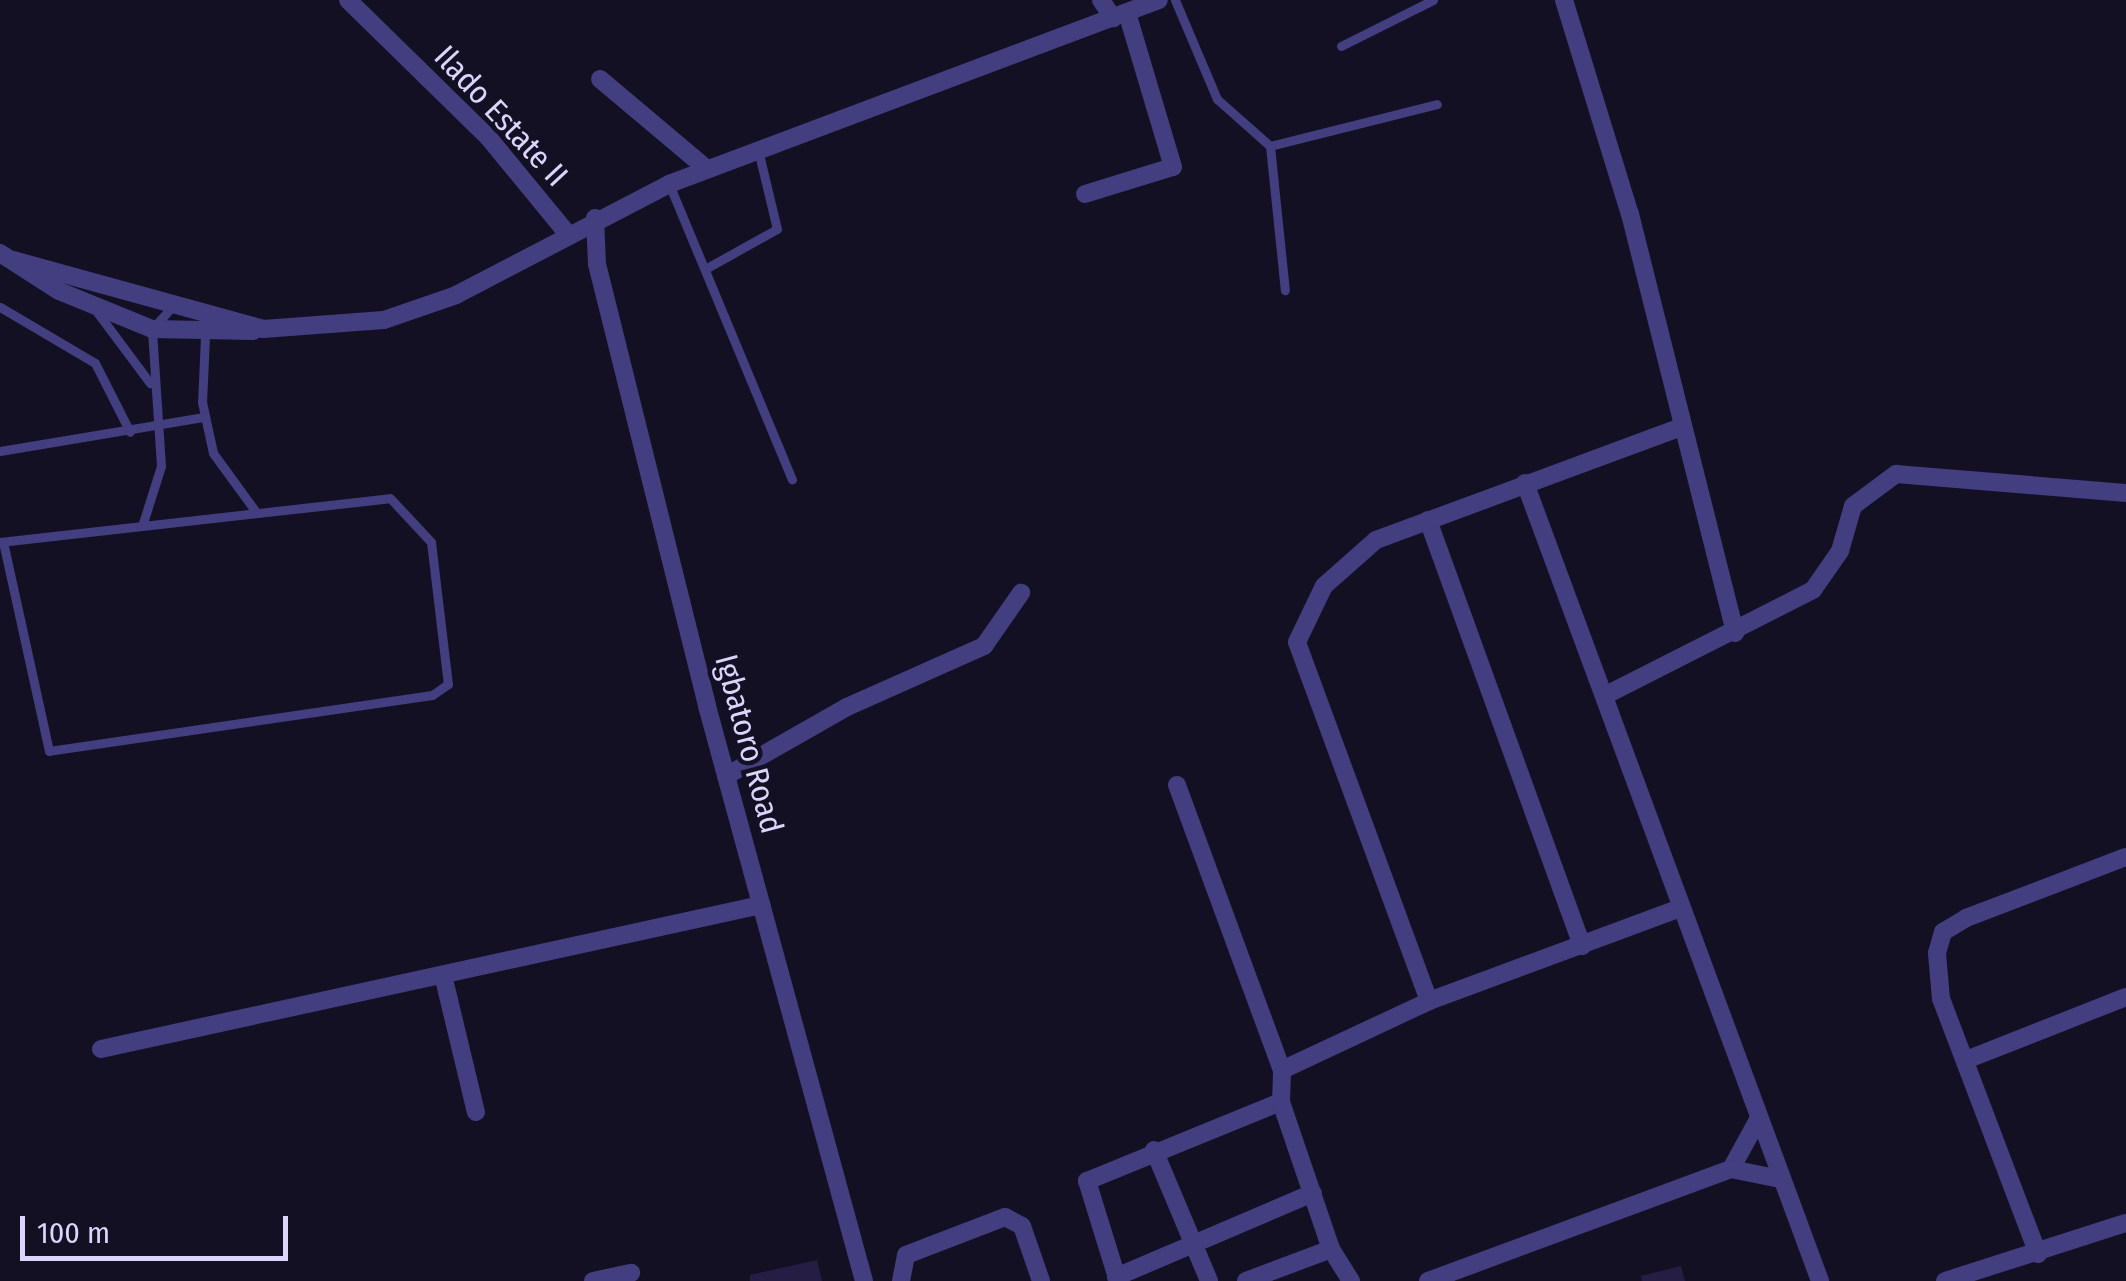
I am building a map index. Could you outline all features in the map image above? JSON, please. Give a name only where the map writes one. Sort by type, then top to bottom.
[{"type":"street","name":"Ilado Estate II","points":[[348,0],[488,137],[566,232]]},
{"type":"street","points":[[1085,194],[1173,167],[1120,15],[1101,0]]},
{"type":"street","points":[[6,257],[92,306],[152,329],[205,337],[263,329],[337,330],[420,311],[566,232],[669,184],[1160,0]]},
{"type":"street","points":[[1564,0],[1651,293],[1678,428],[1735,634]]},
{"type":"street","points":[[600,79],[707,169]]},
{"type":"street","name":"Igbatoro Road","points":[[595,218],[597,264],[726,776],[864,1281]]},
{"type":"street","points":[[6,257],[171,308],[263,329]]},
{"type":"street","points":[[1429,1001],[1297,642],[1339,566],[1428,520],[1678,428]]},
{"type":"street","points":[[1606,695],[1735,634],[1813,590],[1853,506],[1896,474],[2126,492]]},
{"type":"street","points":[[1525,483],[1820,1281]]},
{"type":"street","points":[[1428,520],[1582,946]]},
{"type":"street","points":[[726,776],[847,706],[984,646],[1022,593]]},
{"type":"street","points":[[1176,786],[1282,1070],[1281,1102],[1330,1249],[1351,1281]]},
{"type":"street","points":[[2038,1254],[1941,999],[1943,932],[2126,857]]},
{"type":"street","points":[[101,1049],[761,905]]},
{"type":"street","points":[[1282,1070],[1429,1001],[1680,908]]},
{"type":"street","points":[[443,976],[476,1112]]},
{"type":"street","points":[[1966,1060],[2126,998]]},
{"type":"street","points":[[1281,1102],[1154,1150],[1084,1186],[1117,1279],[1313,1193]]},
{"type":"street","points":[[1731,1169],[1758,1118]]},
{"type":"street","points":[[1154,1150],[1209,1281]]},
{"type":"street","points":[[1428,1281],[1731,1169],[1780,1179]]},
{"type":"street","points":[[902,1281],[906,1255],[1005,1217],[1022,1226],[1041,1281]]},
{"type":"street","points":[[1946,1281],[2126,1224]]},
{"type":"street","points":[[1246,1281],[1330,1249]]},
{"type":"street","points":[[593,1281],[631,1273]]},
{"type":"lane","points":[[1174,0],[1216,99],[1270,146],[1285,290]]},
{"type":"lane","points":[[1340,46],[1433,0]]},
{"type":"lane","points":[[1270,146],[1436,104]]},
{"type":"lane","points":[[704,269],[777,229],[758,150]]},
{"type":"lane","points":[[669,184],[792,479]]},
{"type":"lane","points":[[92,306],[152,386]]},
{"type":"lane","points":[[0,307],[94,363],[130,432]]},
{"type":"lane","points":[[142,526],[159,477],[152,329],[171,308]]},
{"type":"lane","points":[[205,337],[204,417],[227,484],[256,512]]},
{"type":"lane","points":[[0,451],[157,428],[204,417]]},
{"type":"lane","points":[[390,498],[415,515],[431,542],[443,691],[48,752],[2,542],[142,526],[390,498]]},
{"type":"building","points":[[817,1260],[822,1281],[750,1281],[750,1275]]},
{"type":"building","points":[[1681,1266],[1685,1281],[1642,1281],[1641,1276]]}]
